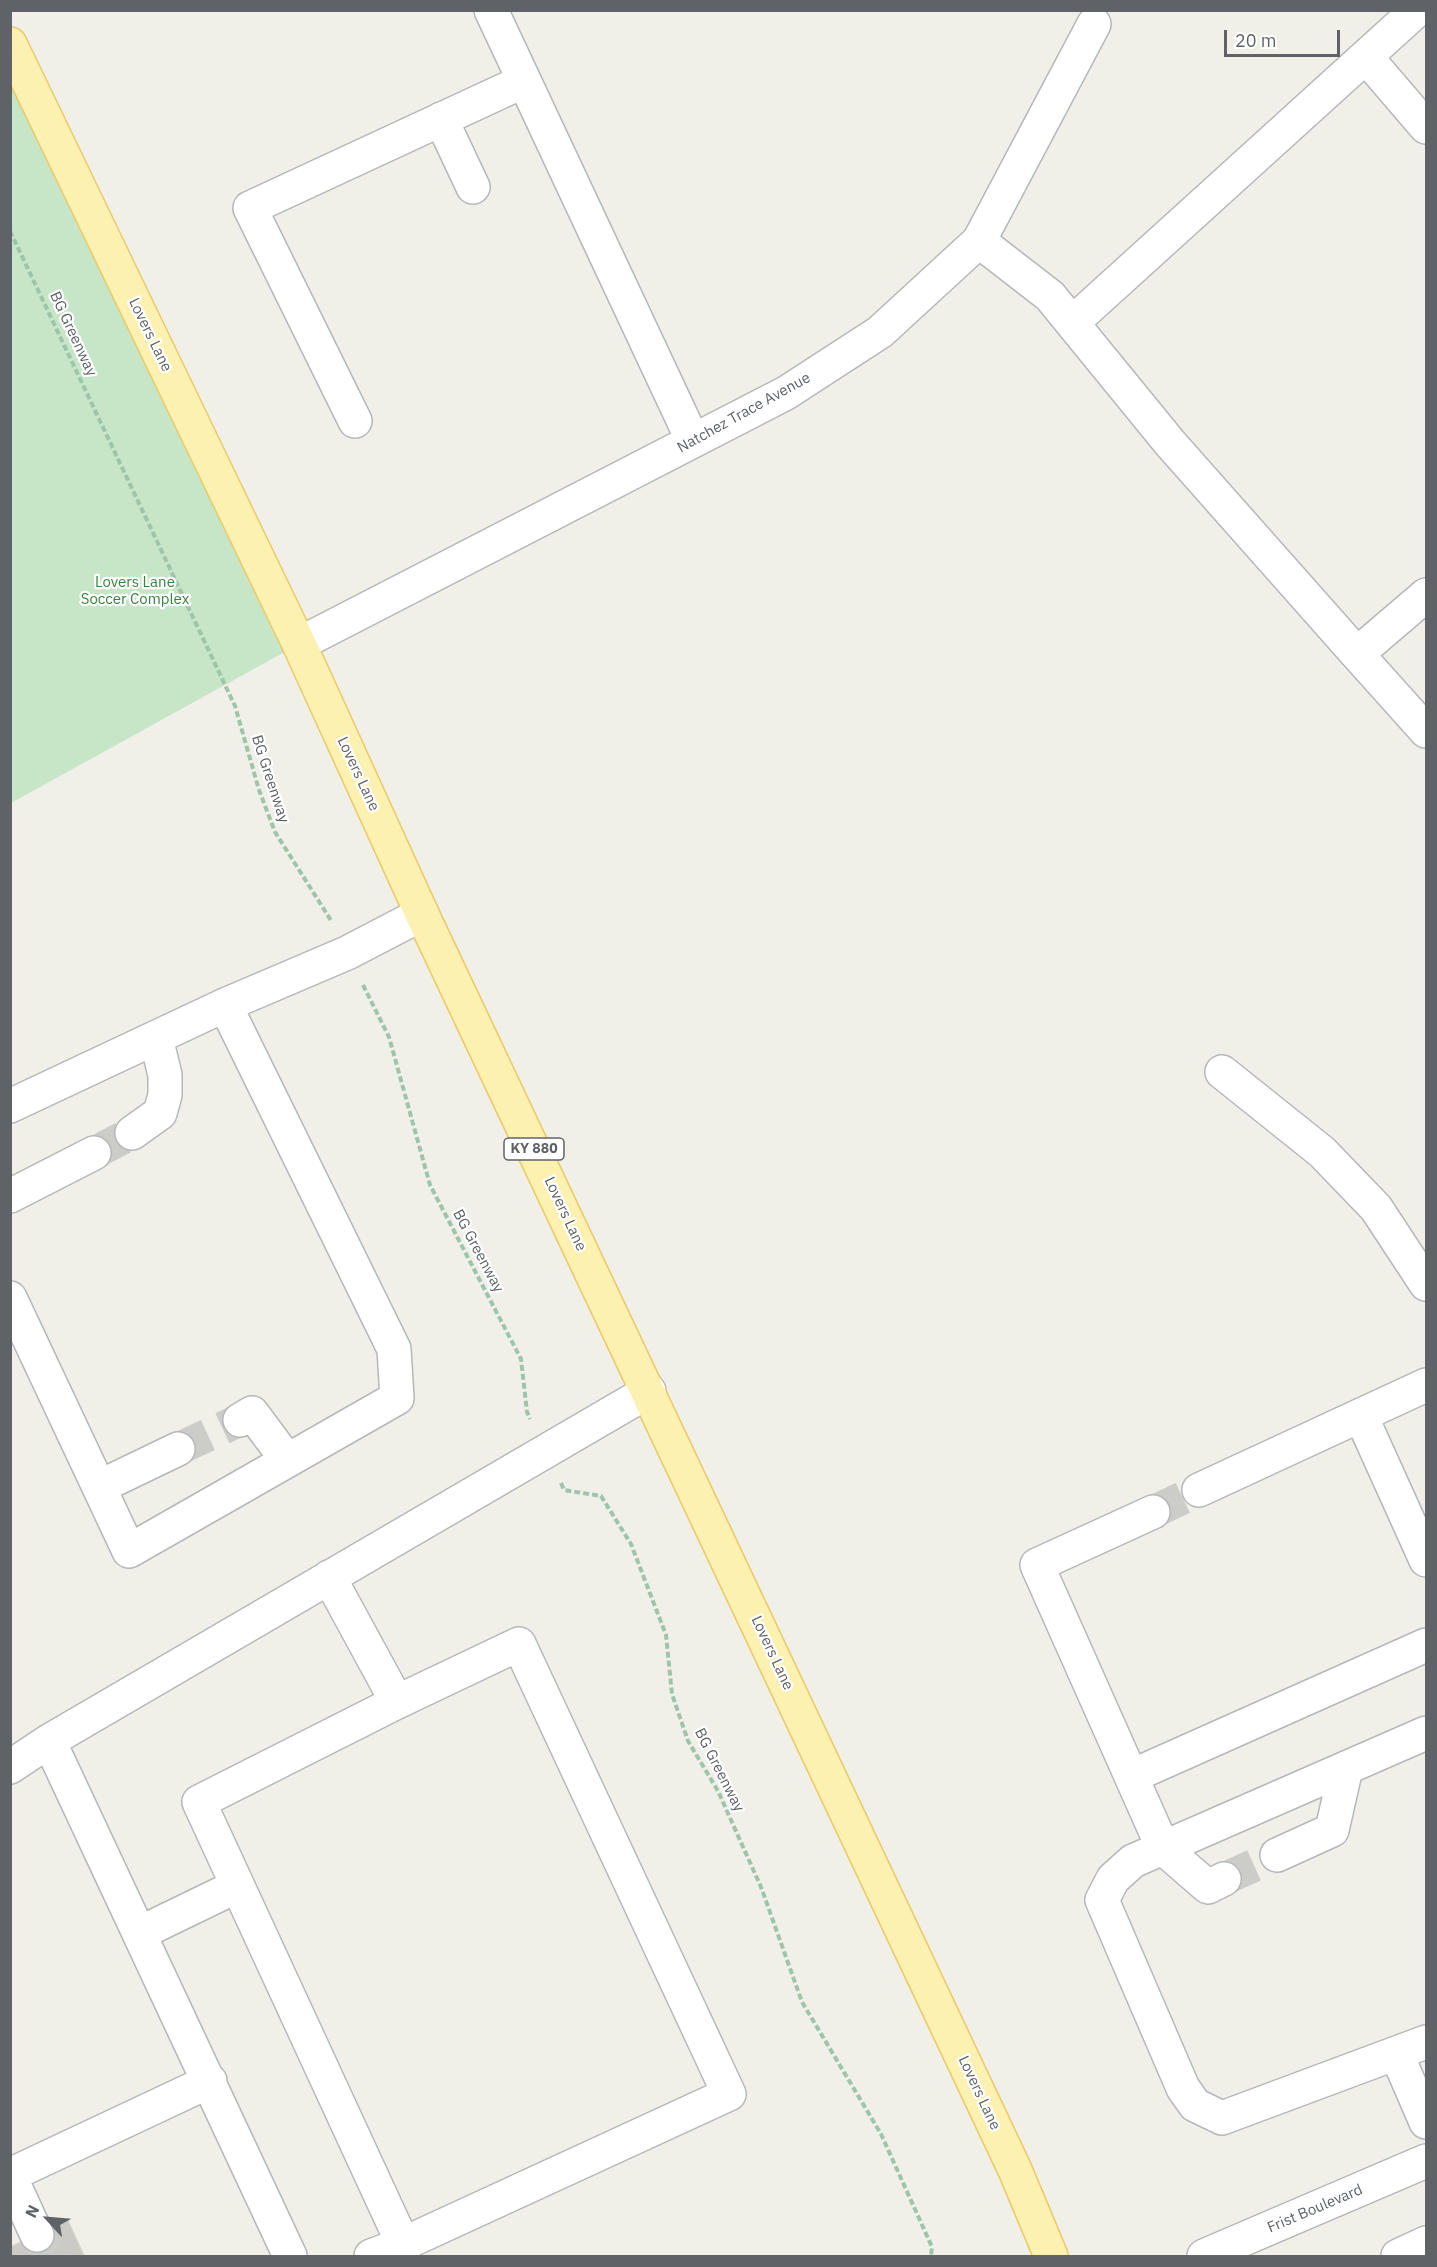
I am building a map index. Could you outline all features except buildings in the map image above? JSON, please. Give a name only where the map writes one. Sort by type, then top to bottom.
[{"type":"main road","name":"Lovers Lane","points":[[10,44],[299,644],[422,914],[1015,2170],[1051,2256]]},
{"type":"street","points":[[491,10],[693,441]]},
{"type":"street","points":[[1072,323],[1417,10]]},
{"type":"street","name":"Natchez Trace Avenue","points":[[299,644],[786,393],[880,332],[979,241],[1100,15]]},
{"type":"street","points":[[1366,57],[1426,127]]},
{"type":"street","points":[[354,421],[250,208],[524,81]]},
{"type":"street","points":[[441,119],[473,187]]},
{"type":"street","points":[[979,241],[1050,296],[1170,443],[1426,731]]},
{"type":"street","points":[[1357,654],[1426,595]]},
{"type":"street","points":[[10,1106],[225,1005],[347,953],[422,914]]},
{"type":"street","points":[[10,1298],[129,1551],[397,1398],[394,1349],[225,1005]]},
{"type":"street","points":[[132,1133],[160,1113],[165,1095],[165,1075],[156,1038]]},
{"type":"street","points":[[1222,1072],[1322,1152],[1368,1200],[1426,1284]]},
{"type":"street","points":[[10,1196],[94,1153]]},
{"type":"street","points":[[1199,1490],[1426,1385]]},
{"type":"street","points":[[10,1767],[49,1741],[649,1391]]},
{"type":"street","points":[[240,1419],[252,1413],[287,1460]]},
{"type":"street","points":[[1361,1416],[1426,1560]]},
{"type":"street","points":[[99,1487],[178,1449]]},
{"type":"street","points":[[1153,1512],[1037,1565],[1163,1848],[1208,1887],[1224,1879]]},
{"type":"street","points":[[329,1577],[397,1702]]},
{"type":"street","points":[[371,2256],[403,2244],[729,2094],[519,1644],[397,1702],[199,1802],[403,2244]]},
{"type":"street","points":[[1131,1776],[1426,1645]]},
{"type":"street","points":[[1426,1733],[1133,1861],[1113,1879],[1102,1900],[1183,2088],[1195,2105],[1222,2118],[1412,2049],[1426,2122]]},
{"type":"street","points":[[49,1741],[210,2080],[290,2256]]},
{"type":"street","points":[[1277,1855],[1332,1830],[1346,1768]]},
{"type":"street","points":[[140,1933],[237,1886]]},
{"type":"street","points":[[37,2235],[10,2176],[210,2080]]},
{"type":"street","name":"Frist Boulevard","points":[[1204,2256],[1426,2161]]},
{"type":"street","points":[[1398,2256],[1426,2244]]},
{"type":"path","name":"BG Greenway","points":[[10,231],[235,706],[259,790],[275,831],[325,908],[388,1037],[430,1185],[521,1359],[527,1412],[564,1490],[601,1497],[631,1544],[666,1635],[672,1694],[688,1741],[718,1791],[761,1887],[802,2002],[881,2134],[932,2247],[931,2256]]},
{"type":"green space","name":"Lovers Lane Soccer Complex","points":[[10,44],[299,644],[11,803],[10,803]]},
{"type":"tunnel","points":[[94,1153],[132,1133]]},
{"type":"tunnel","points":[[178,1449],[240,1420]]},
{"type":"tunnel","points":[[1153,1512],[1199,1490]]},
{"type":"tunnel","points":[[1224,1879],[1277,1855]]},
{"type":"tunnel","points":[[37,2235],[48,2256]]}]
